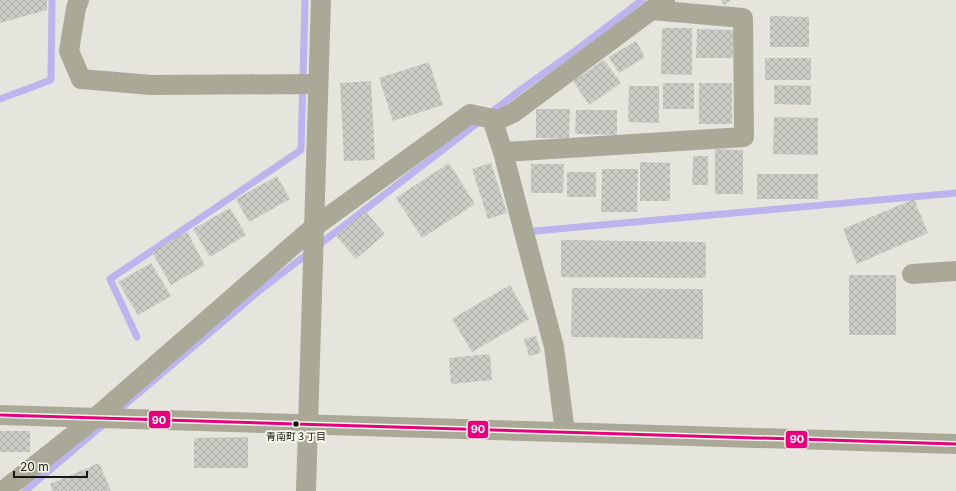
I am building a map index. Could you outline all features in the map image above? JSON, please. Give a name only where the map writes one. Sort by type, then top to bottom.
[{"type":"street","points":[[79,0],[76,8],[69,51],[81,79],[151,85],[318,84]]},
{"type":"street","points":[[306,491],[320,0]]},
{"type":"street","points":[[3,491],[95,418],[314,227],[470,114],[498,120],[513,114],[658,5],[743,18],[744,137],[503,152]]},
{"type":"street","points":[[492,119],[503,152],[554,347],[565,432]]},
{"type":"street","points":[[912,274],[956,271]]},
{"type":"street","points":[[0,415],[956,444]]},
{"type":"building","points":[[0,0],[47,0],[47,10],[0,23]]},
{"type":"building","points":[[721,0],[731,0],[724,5]]},
{"type":"building","points":[[770,16],[809,17],[809,47],[770,47]]},
{"type":"building","points":[[662,28],[692,28],[692,75],[661,74]]},
{"type":"building","points":[[697,29],[733,30],[733,58],[696,58]]},
{"type":"building","points":[[636,41],[645,57],[619,73],[609,57]]},
{"type":"building","points":[[765,58],[811,58],[811,80],[765,80]]},
{"type":"building","points":[[604,60],[621,83],[589,105],[573,81]]},
{"type":"building","points":[[429,62],[443,105],[393,121],[379,78]]},
{"type":"building","points":[[371,81],[375,160],[344,161],[340,83]]},
{"type":"building","points":[[663,83],[694,83],[694,109],[663,109]]},
{"type":"building","points":[[699,83],[732,83],[732,124],[699,124]]},
{"type":"building","points":[[774,85],[811,86],[811,105],[774,104]]},
{"type":"building","points":[[629,86],[659,86],[659,123],[628,122]]},
{"type":"building","points":[[536,109],[570,109],[569,138],[536,138]]},
{"type":"building","points":[[576,110],[617,110],[617,135],[575,134]]},
{"type":"building","points":[[774,117],[818,118],[818,155],[773,154]]},
{"type":"building","points":[[715,149],[743,150],[743,194],[715,194]]},
{"type":"building","points":[[693,156],[708,156],[708,185],[692,185]]},
{"type":"building","points":[[640,162],[670,163],[670,201],[640,201]]},
{"type":"building","points":[[449,163],[475,204],[422,238],[396,198]]},
{"type":"building","points":[[491,163],[507,213],[488,219],[472,169]]},
{"type":"building","points":[[531,164],[564,164],[563,193],[531,193]]},
{"type":"building","points":[[602,169],[638,169],[637,212],[601,212]]},
{"type":"building","points":[[567,172],[596,172],[596,197],[567,197]]},
{"type":"building","points":[[757,174],[818,174],[818,199],[757,199]]},
{"type":"building","points":[[277,176],[290,199],[249,222],[236,199]]},
{"type":"building","points":[[914,199],[928,233],[857,264],[843,229]]},
{"type":"building","points":[[230,208],[246,235],[210,257],[193,229]]},
{"type":"building","points":[[365,211],[385,234],[356,259],[336,236]]},
{"type":"building","points":[[187,232],[205,265],[171,285],[152,252]]},
{"type":"building","points":[[561,240],[706,242],[706,278],[561,277]]},
{"type":"building","points":[[151,263],[171,296],[138,315],[118,282]]},
{"type":"building","points":[[849,275],[896,275],[896,335],[849,335]]},
{"type":"building","points":[[510,285],[529,319],[472,352],[452,319]]},
{"type":"building","points":[[572,288],[703,289],[703,339],[571,337]]},
{"type":"building","points":[[536,336],[541,353],[529,356],[524,339]]},
{"type":"building","points":[[490,354],[492,380],[451,384],[449,358]]},
{"type":"building","points":[[0,431],[30,431],[30,452],[0,452]]},
{"type":"building","points":[[248,437],[248,468],[194,468],[194,438]]},
{"type":"building","points":[[99,463],[111,491],[52,491],[50,484]]},
{"type":"waterway","points":[[0,99],[51,80],[52,0]]},
{"type":"waterway","points":[[137,337],[110,279],[301,150],[305,0]]},
{"type":"waterway","points":[[114,414],[259,291],[523,88],[642,0]]},
{"type":"waterway","points":[[535,231],[956,193]]},
{"type":"waterway","points":[[25,491],[104,424]]},
{"type":"transit line","name":"90","points":[[0,415],[956,444]]},
{"type":"place","name":"青南町３丁目","points":[[296,424]]}]
